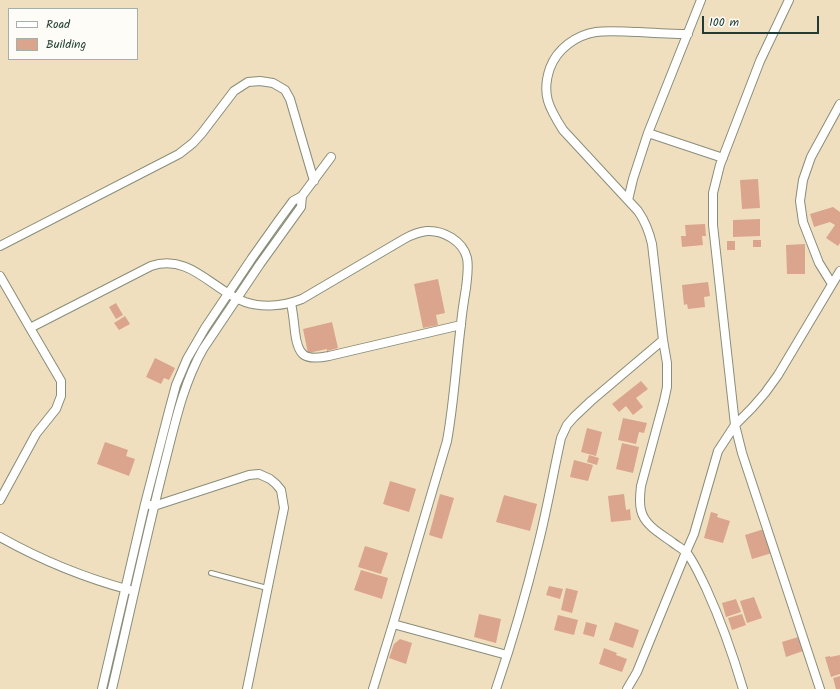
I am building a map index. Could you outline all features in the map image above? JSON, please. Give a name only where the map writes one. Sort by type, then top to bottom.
[{"type":"street","points":[[628,200],[633,179],[648,133],[701,0]]},
{"type":"street","points":[[789,0],[760,61],[722,158],[713,193],[713,225],[735,424],[745,461],[820,689]]},
{"type":"street","points":[[688,34],[612,31],[596,32],[581,36],[569,43],[560,51],[552,64],[545,90],[554,116],[563,130],[638,211],[650,233],[667,363],[667,387],[641,486],[641,512],[645,520],[651,526],[686,552],[693,562],[712,602],[734,658],[743,689]]},
{"type":"street","points":[[0,246],[179,154],[193,143],[202,133],[234,91],[248,82],[273,82],[285,90],[290,99],[314,181]]},
{"type":"street","points":[[832,284],[819,263],[802,222],[800,200],[803,180],[811,157],[840,104]]},
{"type":"street","points":[[648,133],[722,158]]},
{"type":"street","points":[[102,689],[145,504],[176,385],[195,344],[228,293],[294,200],[302,196],[331,157]]},
{"type":"street","points":[[112,689],[154,506],[185,388],[203,349],[301,206],[302,196]]},
{"type":"street","points":[[30,328],[89,297],[151,266],[158,264],[174,263],[188,267],[228,293],[244,301],[254,304],[278,305],[291,303],[302,299],[416,233],[428,231],[440,233],[453,239],[462,247],[467,257],[467,274],[460,325],[451,420],[447,441],[373,689]]},
{"type":"street","points":[[627,689],[637,672],[694,534],[718,451],[735,424],[761,398],[778,375],[840,271]]},
{"type":"street","points":[[0,276],[61,381],[62,396],[56,409],[32,439],[0,500]]},
{"type":"street","points":[[291,303],[296,341],[299,350],[308,358],[329,356],[460,325]]},
{"type":"street","points":[[496,689],[525,594],[538,544],[561,438],[567,425],[591,401],[663,340]]},
{"type":"street","points":[[145,504],[154,506],[249,475],[260,474],[270,479],[282,490],[284,508],[247,689]]},
{"type":"street","points":[[0,537],[39,557],[67,569],[96,580],[134,591]]},
{"type":"street","points":[[393,624],[507,655]]},
{"type":"lane","points":[[211,573],[267,588]]},
{"type":"building","points":[[758,179],[760,208],[742,209],[740,180]]},
{"type":"building","points":[[833,207],[840,212],[840,243],[838,246],[826,238],[835,225],[830,222],[814,227],[810,214]]},
{"type":"building","points":[[760,219],[760,236],[733,237],[733,220]]},
{"type":"building","points":[[705,224],[706,236],[702,236],[703,245],[682,247],[681,236],[686,236],[685,225]]},
{"type":"building","points":[[753,240],[761,240],[761,247],[753,247]]},
{"type":"building","points":[[727,241],[735,241],[735,250],[727,250]]},
{"type":"building","points":[[805,244],[805,274],[787,274],[786,245]]},
{"type":"building","points":[[438,279],[445,313],[436,315],[438,325],[423,328],[414,284]]},
{"type":"building","points":[[708,282],[710,296],[704,297],[705,307],[688,309],[687,304],[684,305],[682,285]]},
{"type":"building","points":[[116,303],[123,315],[116,319],[109,307]]},
{"type":"building","points":[[125,316],[130,324],[119,330],[114,323]]},
{"type":"building","points":[[332,322],[338,348],[308,353],[303,329]]},
{"type":"building","points":[[155,358],[175,368],[169,380],[164,378],[161,384],[146,377]]},
{"type":"building","points":[[641,381],[648,389],[636,398],[643,407],[633,415],[626,406],[619,412],[612,404]]},
{"type":"building","points":[[623,418],[647,423],[644,433],[639,432],[636,444],[618,440]]},
{"type":"building","points":[[587,428],[602,432],[596,456],[581,452]]},
{"type":"building","points":[[105,442],[128,450],[126,456],[135,459],[129,476],[97,464]]},
{"type":"building","points":[[622,443],[639,447],[633,473],[616,469]]},
{"type":"building","points":[[589,455],[599,458],[597,465],[587,462]]},
{"type":"building","points":[[574,460],[593,465],[588,481],[570,477]]},
{"type":"building","points":[[390,481],[416,489],[409,512],[383,504]]},
{"type":"building","points":[[440,494],[454,498],[442,539],[429,535]]},
{"type":"building","points":[[624,494],[626,510],[630,509],[631,520],[611,522],[608,496]]},
{"type":"building","points":[[504,495],[537,504],[530,531],[496,522]]},
{"type":"building","points":[[711,512],[718,514],[717,517],[730,521],[723,543],[704,538]]},
{"type":"building","points":[[764,529],[772,553],[752,559],[745,535]]},
{"type":"building","points":[[365,546],[388,553],[381,574],[358,567]]},
{"type":"building","points":[[361,570],[388,578],[382,599],[354,590]]},
{"type":"building","points":[[549,586],[563,589],[560,599],[546,595]]},
{"type":"building","points":[[566,588],[578,591],[572,613],[561,610]]},
{"type":"building","points":[[754,597],[762,618],[747,623],[740,601]]},
{"type":"building","points":[[736,599],[741,612],[726,617],[722,603]]},
{"type":"building","points":[[479,614],[501,619],[496,643],[474,637]]},
{"type":"building","points":[[742,614],[746,625],[732,630],[728,618]]},
{"type":"building","points":[[558,615],[578,620],[574,635],[554,630]]},
{"type":"building","points":[[586,622],[597,625],[594,637],[583,634]]},
{"type":"building","points":[[615,622],[639,630],[633,648],[609,640]]},
{"type":"building","points":[[798,637],[803,651],[786,657],[782,642]]},
{"type":"building","points":[[400,639],[412,643],[406,664],[389,658],[394,644]]},
{"type":"building","points":[[604,648],[627,659],[622,672],[599,664]]},
{"type":"building","points":[[840,655],[840,674],[831,677],[825,657]]},
{"type":"building","points":[[840,676],[840,689],[836,689],[833,678]]}]
